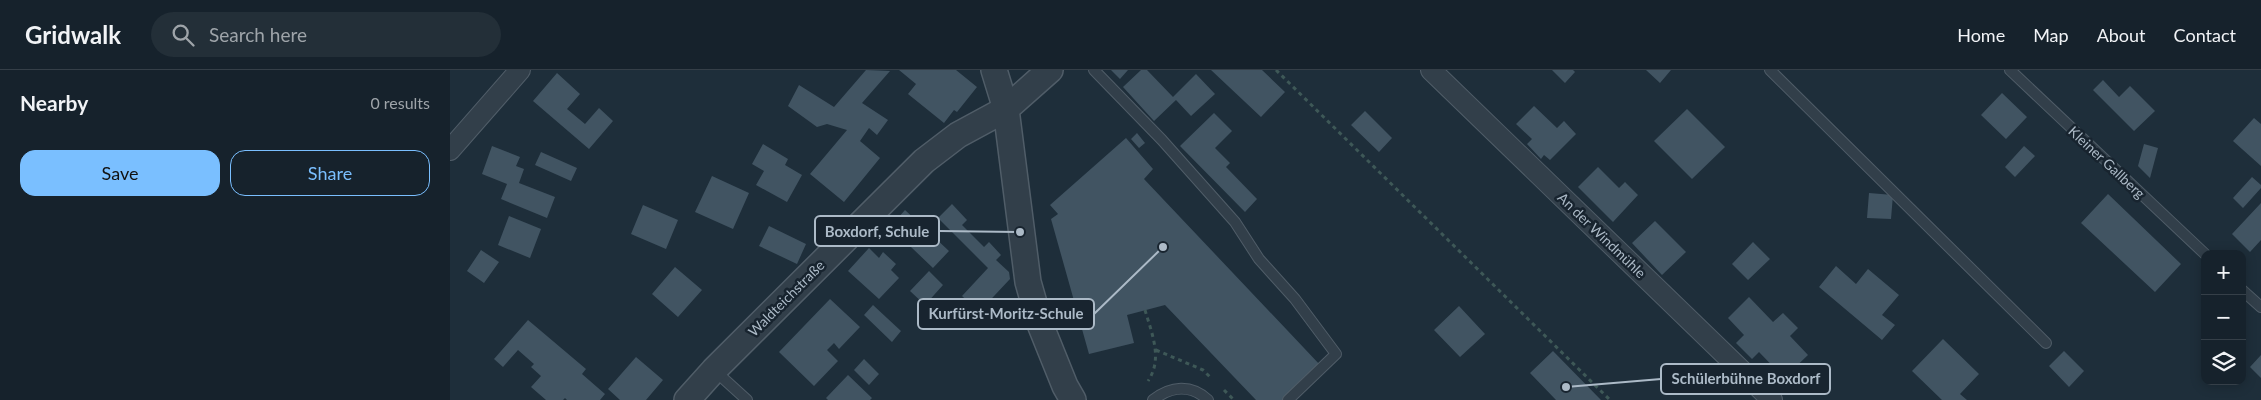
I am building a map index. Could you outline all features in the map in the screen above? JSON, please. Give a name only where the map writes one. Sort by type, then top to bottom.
[{"type":"street","points":[[450,150],[520,70]]},
{"type":"street","points":[[994,70],[1006,109],[1028,282],[1040,324],[1065,386],[1073,400]]},
{"type":"street","name":"Waldteichstraße","points":[[687,400],[714,370],[924,161],[958,135],[1006,109],[1050,70]]},
{"type":"street","name":"An der Windmühle","points":[[1431,70],[1772,400]]},
{"type":"lane","points":[[1094,70],[1162,140],[1235,222],[1259,259],[1295,299],[1336,354],[1288,400]]},
{"type":"lane","points":[[1770,70],[2046,342]]},
{"type":"lane","name":"Kleiner Gallberg","points":[[2010,70],[2201,250]]},
{"type":"lane","points":[[2246,294],[2261,308]]},
{"type":"lane","points":[[714,370],[747,400]]},
{"type":"lane","points":[[1153,400],[1166,391],[1178,387],[1190,389],[1208,400]]},
{"type":"path","points":[[1276,70],[1610,400]]},
{"type":"path","points":[[1145,310],[1156,350],[1156,363]]},
{"type":"building","points":[[866,70],[890,71],[862,103],[888,120],[877,135],[869,128],[860,141],[880,158],[844,202],[810,174],[847,130],[827,124],[817,127],[788,106],[799,85],[834,107]]},
{"type":"building","points":[[899,70],[956,70],[977,87],[957,112],[954,110],[944,123],[908,94],[916,84]]},
{"type":"building","points":[[1111,70],[1128,70],[1120,79]]},
{"type":"building","points":[[1141,70],[1147,70],[1173,97],[1196,74],[1215,94],[1191,116],[1176,100],[1154,121],[1123,87]]},
{"type":"building","points":[[1211,70],[1262,70],[1285,92],[1261,117]]},
{"type":"building","points":[[1552,70],[1573,70],[1575,72],[1565,83]]},
{"type":"building","points":[[1646,70],[1671,70],[1660,83]]},
{"type":"building","points":[[557,73],[580,94],[567,109],[585,124],[599,108],[613,121],[589,149],[533,101]]},
{"type":"building","points":[[2103,80],[2119,97],[2130,86],[2155,111],[2134,131],[2093,90]]},
{"type":"building","points":[[2002,93],[2027,117],[2006,139],[1981,115]]},
{"type":"building","points":[[1534,106],[1557,128],[1564,121],[1576,134],[1550,160],[1544,155],[1541,159],[1527,144],[1532,139],[1516,124]]},
{"type":"building","points":[[1687,109],[1725,147],[1692,179],[1654,141]]},
{"type":"building","points":[[1365,111],[1392,138],[1379,152],[1351,125]]},
{"type":"building","points":[[1214,113],[1232,131],[1215,148],[1230,163],[1226,167],[1257,199],[1245,212],[1180,146]]},
{"type":"building","points":[[2254,118],[2261,124],[2261,166],[2233,141]]},
{"type":"building","points":[[1137,133],[1145,143],[1139,148],[1131,139]]},
{"type":"building","points":[[1126,138],[1153,169],[1144,179],[1321,366],[1286,400],[1256,400],[1165,305],[1127,315],[1134,343],[1089,354],[1051,219],[1058,214],[1050,205]]},
{"type":"building","points":[[763,144],[788,159],[785,165],[802,175],[787,202],[756,185],[764,171],[752,164]]},
{"type":"building","points":[[2144,144],[2158,148],[2150,178],[2138,166]]},
{"type":"building","points":[[492,146],[520,157],[516,166],[524,169],[519,183],[555,197],[547,218],[501,199],[507,184],[482,174]]},
{"type":"building","points":[[2024,146],[2035,156],[2015,177],[2005,167]]},
{"type":"building","points":[[541,152],[577,168],[571,181],[535,165]]},
{"type":"building","points":[[1598,167],[1619,188],[1625,182],[1638,195],[1613,222],[1578,187]]},
{"type":"building","points":[[712,176],[749,193],[733,229],[695,212]]},
{"type":"building","points":[[2252,177],[2261,185],[2261,188],[2243,208],[2233,198]]},
{"type":"building","points":[[1869,193],[1893,195],[1891,219],[1867,218]]},
{"type":"building","points":[[2108,194],[2181,264],[2155,292],[2081,223]]},
{"type":"building","points":[[2261,203],[2261,240],[2250,252],[2232,234]]},
{"type":"building","points":[[952,204],[967,220],[962,225],[984,247],[989,242],[1001,255],[996,260],[1009,272],[1010,279],[979,312],[962,296],[988,268],[938,218]]},
{"type":"building","points":[[643,205],[678,220],[666,249],[631,234]]},
{"type":"building","points":[[905,210],[949,251],[933,268],[890,227]]},
{"type":"building","points":[[509,216],[541,229],[530,258],[498,245]]},
{"type":"building","points":[[1655,221],[1686,252],[1662,275],[1632,243]]},
{"type":"building","points":[[769,226],[806,244],[797,264],[759,246]]},
{"type":"building","points":[[1753,242],[1770,259],[1748,280],[1732,264]]},
{"type":"building","points":[[869,248],[879,258],[883,252],[896,264],[891,270],[899,278],[879,299],[848,271]]},
{"type":"building","points":[[481,250],[499,262],[484,283],[467,271]]},
{"type":"building","points":[[1836,266],[1856,284],[1868,269],[1899,295],[1882,315],[1895,325],[1882,340],[1819,287]]},
{"type":"building","points":[[675,267],[702,290],[678,317],[652,294]]},
{"type":"building","points":[[929,271],[943,285],[925,305],[910,291]]},
{"type":"building","points":[[1749,297],[1773,322],[1783,313],[1798,328],[1790,336],[1808,355],[1784,378],[1759,352],[1752,359],[1736,343],[1744,335],[1728,318]]},
{"type":"building","points":[[830,299],[860,327],[839,349],[834,343],[827,350],[838,361],[814,386],[779,352]]},
{"type":"building","points":[[873,305],[901,331],[892,342],[864,315]]},
{"type":"building","points":[[1459,306],[1485,334],[1460,357],[1434,330]]},
{"type":"building","points":[[528,320],[586,369],[582,374],[605,394],[600,400],[567,400],[565,398],[563,400],[546,400],[531,387],[541,376],[531,367],[534,364],[518,350],[503,367],[494,359]]},
{"type":"building","points":[[1943,339],[1979,374],[1960,394],[1967,400],[1942,400],[1912,371]]},
{"type":"building","points":[[1553,351],[1601,400],[1556,400],[1530,373]]},
{"type":"building","points":[[2064,351],[2084,371],[2069,387],[2049,366]]},
{"type":"building","points":[[2261,355],[2261,378],[2250,367]]},
{"type":"building","points":[[636,357],[663,380],[646,400],[620,400],[608,389]]},
{"type":"building","points":[[864,359],[879,374],[869,385],[854,370]]},
{"type":"building","points":[[848,375],[872,398],[870,400],[828,400],[826,398]]},
{"type":"place","name":"Boxdorf, Schule","points":[[1020,232]]},
{"type":"place","name":"Kurfürst-Moritz-Schule","points":[[1163,247]]},
{"type":"place","name":"Schülerbühne Boxdorf","points":[[1566,387]]}]
